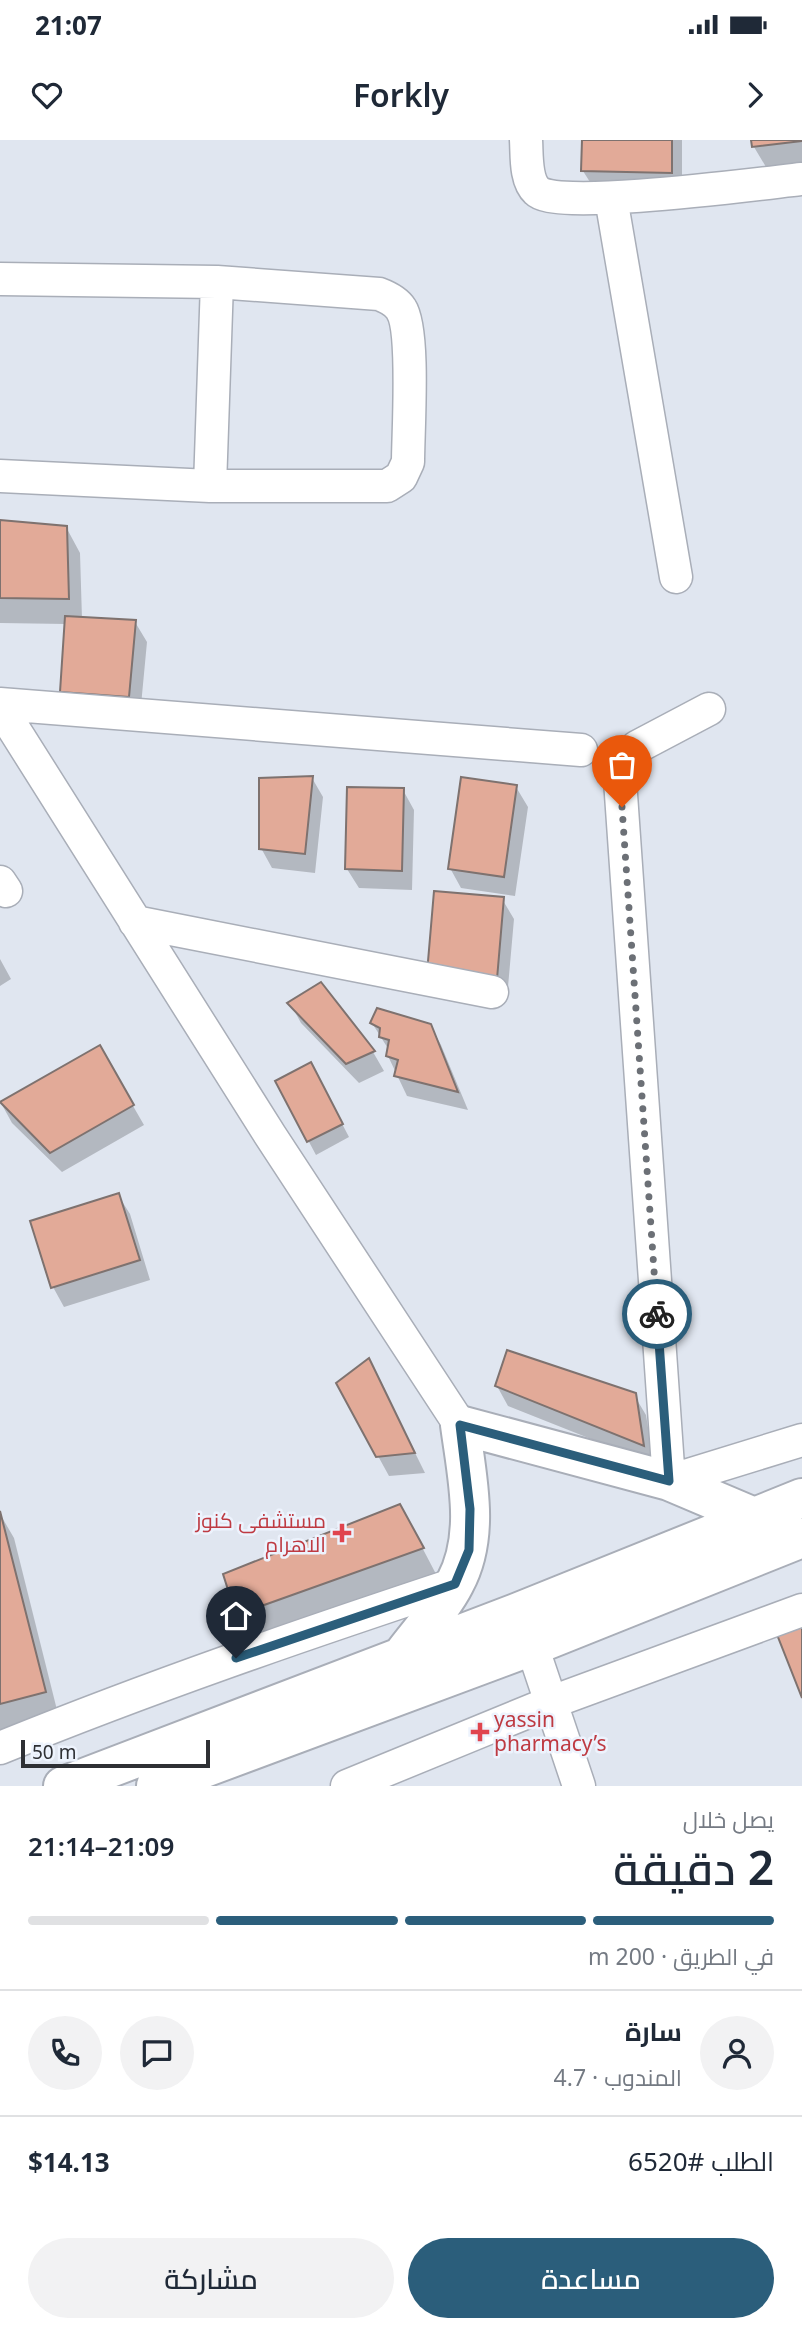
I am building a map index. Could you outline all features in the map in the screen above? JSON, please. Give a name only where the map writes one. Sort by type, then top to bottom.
[{"type":"highway","points":[[401,1657],[455,1584],[469,1550],[470,1509],[460,1425],[669,1481],[754,1517]]},
{"type":"highway","points":[[63,1786],[516,1613],[802,1498]]},
{"type":"highway","points":[[156,1786],[532,1646],[802,1538]]},
{"type":"street","points":[[526,140],[529,180],[539,194],[546,197],[611,198],[802,179]]},
{"type":"street","points":[[611,198],[676,577]]},
{"type":"street","points":[[0,279],[217,282],[379,294],[391,299],[401,309],[409,331],[408,462],[401,477],[380,488],[210,486],[0,476]]},
{"type":"street","points":[[210,486],[217,282]]},
{"type":"street","points":[[460,1425],[277,1147],[135,922],[9,742],[0,706],[581,750]]},
{"type":"street","points":[[709,709],[637,747],[627,761],[620,780],[669,1481],[802,1440]]},
{"type":"street","points":[[135,922],[492,992]]},
{"type":"street","points":[[0,1748],[120,1699],[455,1584]]},
{"type":"street","points":[[347,1786],[552,1702],[802,1610]]},
{"type":"street","points":[[532,1646],[579,1786]]},
{"type":"building","points":[[582,140],[672,140],[672,173],[581,171]]},
{"type":"building","points":[[751,140],[802,140],[802,141],[752,147]]},
{"type":"building","points":[[0,520],[67,526],[69,599],[0,598]]},
{"type":"building","points":[[65,616],[136,620],[129,697],[60,692]]},
{"type":"building","points":[[313,776],[305,854],[259,849],[259,778]]},
{"type":"building","points":[[461,777],[517,785],[504,877],[448,869]]},
{"type":"building","points":[[347,787],[404,788],[402,871],[345,869]]},
{"type":"building","points":[[434,891],[504,897],[497,979],[427,973]]},
{"type":"building","points":[[321,982],[375,1051],[346,1064],[287,1003]]},
{"type":"building","points":[[377,1008],[431,1024],[458,1092],[394,1076],[398,1060],[386,1056],[389,1040],[379,1037],[380,1028],[370,1023]]},
{"type":"building","points":[[100,1045],[134,1105],[50,1153],[0,1102]]},
{"type":"building","points":[[311,1062],[343,1124],[307,1142],[275,1081]]},
{"type":"building","points":[[119,1193],[140,1260],[51,1288],[30,1221]]},
{"type":"building","points":[[507,1350],[636,1393],[644,1446],[495,1386]]},
{"type":"building","points":[[369,1358],[415,1453],[376,1457],[336,1383]]},
{"type":"building","points":[[400,1504],[424,1548],[236,1615],[223,1574]]},
{"type":"building","points":[[0,1511],[46,1692],[0,1704]]},
{"type":"building","points":[[802,1622],[802,1698],[776,1632]]},
{"type":"way so far","points":[[622,807],[657,1314]]},
{"type":"place","name":"مستشفى كنوز الاهرام","points":[[342,1533]]},
{"type":"place","name":"yassin pharmacy’s","points":[[480,1732]]},
{"type":"route","points":[[236,1658],[455,1584],[469,1550],[470,1509],[460,1425],[669,1481],[657,1314]]}]
